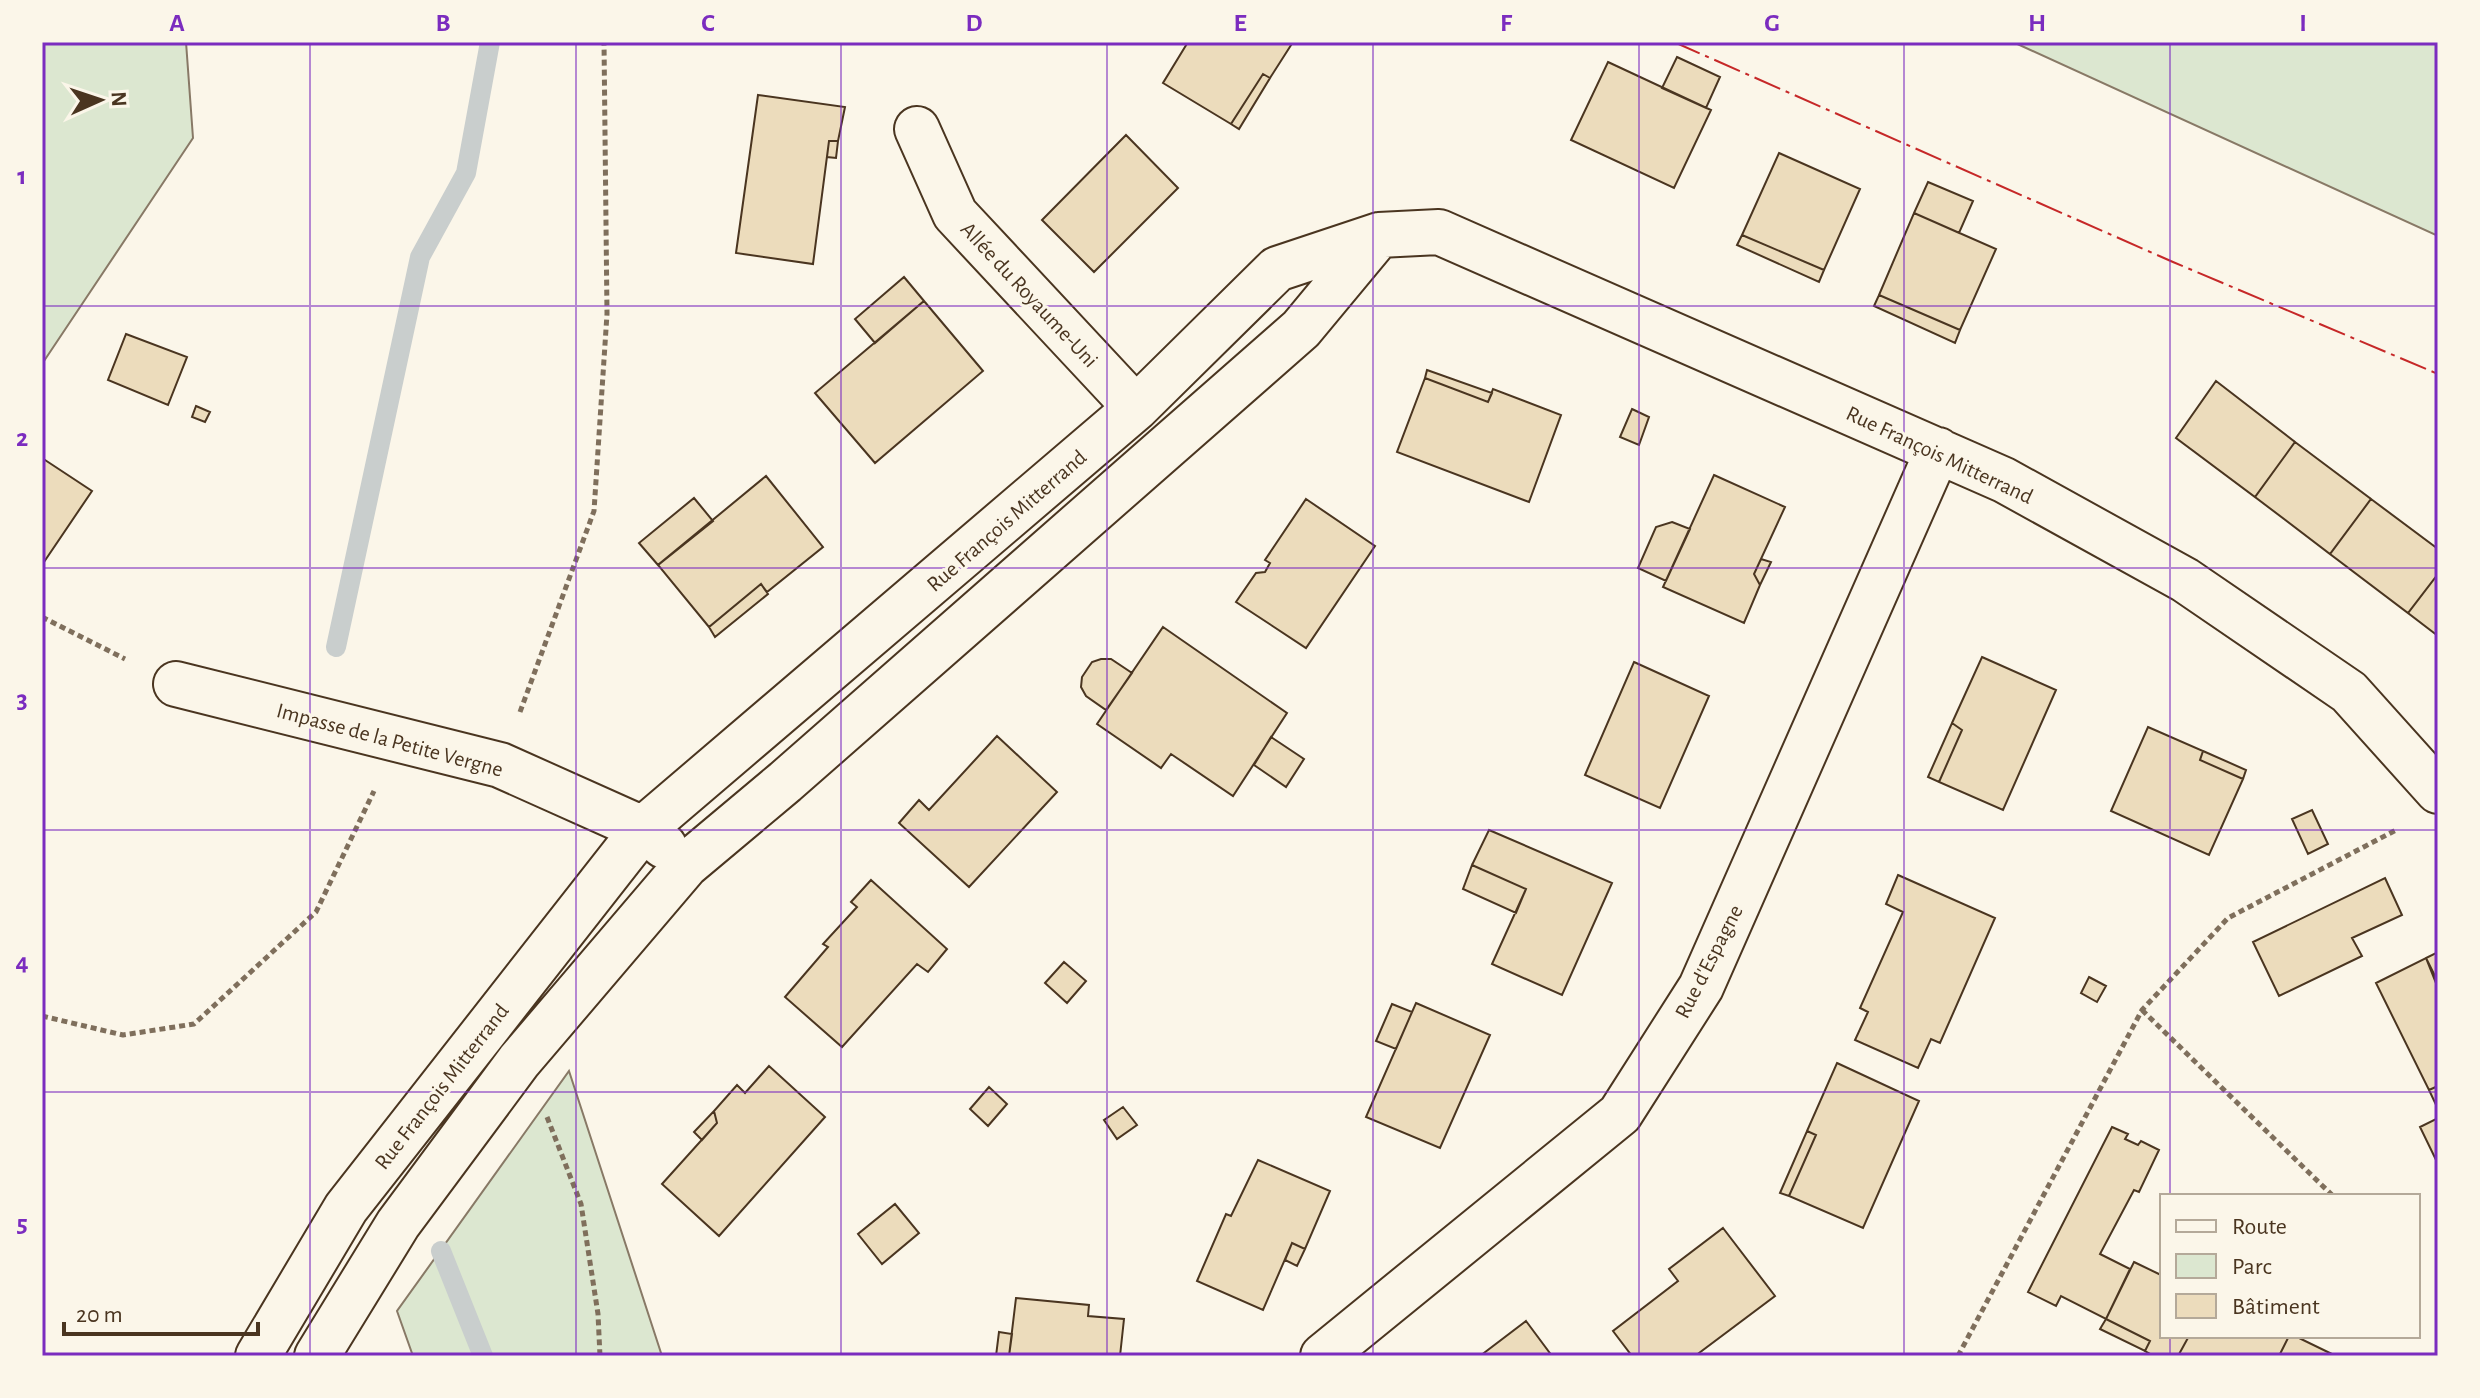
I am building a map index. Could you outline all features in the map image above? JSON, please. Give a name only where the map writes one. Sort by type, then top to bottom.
[{"type":"street","name":"Allée du Royaume-Uni","points":[[917,129],[955,214],[1136,408]]},
{"type":"street","name":"Rue François Mitterrand","points":[[258,1356],[346,1208],[643,829],[1136,408],[1277,269],[1379,235],[1439,232],[2004,480],[2185,580],[2349,692],[2424,807]]},
{"type":"street","name":"Rue François Mitterrand","points":[[317,1356],[398,1224],[519,1061],[686,865],[785,782],[1301,329],[1379,235]]},
{"type":"street","name":"Rue d'Espagne","points":[[1323,1356],[1620,1114],[1701,987],[1938,450]]},
{"type":"street","name":"Impasse de la Petite Vergne","points":[[176,684],[500,765],[643,829]]},
{"type":"street","points":[[643,829],[686,865]]},
{"type":"path","points":[[500,765],[594,511],[607,314],[604,42]]},
{"type":"path","points":[[42,617],[176,684]]},
{"type":"path","points":[[42,1016],[123,1035],[194,1024],[316,912],[399,740]]},
{"type":"path","points":[[1958,1356],[2142,1010],[2228,918],[2424,807]]},
{"type":"path","points":[[2142,1010],[2331,1194]]},
{"type":"path","points":[[519,1061],[548,1118],[581,1204],[598,1314],[600,1356]]},
{"type":"green space","points":[[42,42],[186,42],[193,138],[42,364]]},
{"type":"green space","points":[[2013,42],[2438,42],[2438,236]]},
{"type":"green space","points":[[569,1071],[662,1356],[413,1356],[397,1311]]},
{"type":"building","points":[[1188,42],[1293,42],[1270,78],[1263,74],[1231,124],[1163,83]]},
{"type":"building","points":[[1677,57],[1720,77],[1706,108],[1662,88]]},
{"type":"building","points":[[1608,62],[1711,110],[1674,188],[1571,140]]},
{"type":"building","points":[[1263,74],[1270,78],[1239,129],[1231,124]]},
{"type":"building","points":[[758,95],[845,107],[838,141],[829,141],[813,264],[736,253]]},
{"type":"building","points":[[1126,135],[1178,188],[1094,272],[1042,220]]},
{"type":"building","points":[[829,141],[838,141],[836,158],[827,157]]},
{"type":"building","points":[[1779,153],[1860,189],[1824,270],[1742,235]]},
{"type":"building","points":[[1928,182],[1973,201],[1959,233],[1914,213]]},
{"type":"building","points":[[1914,213],[1996,249],[1960,330],[1879,295]]},
{"type":"building","points":[[1742,235],[1824,270],[1819,282],[1737,245]]},
{"type":"building","points":[[904,277],[924,301],[875,343],[855,319]]},
{"type":"building","points":[[1879,295],[1960,330],[1955,343],[1874,306]]},
{"type":"building","points":[[924,301],[983,371],[875,463],[815,393]]},
{"type":"building","points":[[126,334],[187,357],[168,405],[108,380]]},
{"type":"building","points":[[1427,370],[1492,393],[1488,402],[1425,378]]},
{"type":"building","points":[[1425,378],[1488,402],[1493,389],[1561,415],[1529,502],[1397,452]]},
{"type":"building","points":[[2216,381],[2295,442],[2255,497],[2176,438]]},
{"type":"building","points":[[196,406],[210,412],[205,422],[192,417]]},
{"type":"building","points":[[1632,409],[1649,417],[1639,445],[1620,437]]},
{"type":"building","points":[[2295,442],[2371,499],[2330,554],[2255,497]]},
{"type":"building","points":[[42,458],[92,491],[44,562],[42,561]]},
{"type":"building","points":[[1714,475],[1785,507],[1754,574],[1760,585],[1744,623],[1663,587]]},
{"type":"building","points":[[766,476],[823,547],[767,592],[761,584],[709,627],[658,565]]},
{"type":"building","points":[[694,498],[713,521],[658,565],[639,543]]},
{"type":"building","points":[[1306,499],[1375,546],[1306,648],[1236,602],[1256,573],[1265,572],[1270,563],[1265,560]]},
{"type":"building","points":[[2371,499],[2438,549],[2438,574],[2408,613],[2330,554]]},
{"type":"building","points":[[1672,522],[1690,529],[1666,581],[1638,568],[1656,527]]},
{"type":"building","points":[[1761,559],[1771,562],[1760,585],[1754,574]]},
{"type":"building","points":[[2438,574],[2438,636],[2408,613]]},
{"type":"building","points":[[761,584],[768,594],[715,637],[709,627]]},
{"type":"building","points":[[1163,627],[1287,713],[1233,796],[1171,754],[1161,768],[1097,724]]},
{"type":"building","points":[[1982,657],[2056,690],[2003,810],[1939,782],[1962,730],[1952,723]]},
{"type":"building","points":[[1111,659],[1132,673],[1106,710],[1086,696],[1081,687],[1082,677],[1092,662]]},
{"type":"building","points":[[1634,662],[1709,696],[1660,808],[1585,775]]},
{"type":"building","points":[[1952,723],[1962,730],[1939,782],[1928,777]]},
{"type":"building","points":[[2148,727],[2203,751],[2200,760],[2243,779],[2209,855],[2111,811]]},
{"type":"building","points":[[997,736],[1057,792],[969,887],[899,823],[919,800],[929,810]]},
{"type":"building","points":[[1271,737],[1304,759],[1286,787],[1254,765]]},
{"type":"building","points":[[2203,751],[2246,770],[2243,779],[2200,760]]},
{"type":"building","points":[[2312,810],[2328,844],[2308,854],[2292,819]]},
{"type":"building","points":[[1489,830],[1612,883],[1562,995],[1492,964],[1526,889],[1472,865]]},
{"type":"building","points":[[1472,865],[1526,889],[1516,913],[1463,889]]},
{"type":"building","points":[[1898,875],[1995,918],[1940,1043],[1931,1039],[1918,1068],[1855,1040],[1868,1012],[1860,1008],[1903,912],[1886,904]]},
{"type":"building","points":[[2385,878],[2402,915],[2352,938],[2362,956],[2279,996],[2253,942]]},
{"type":"building","points":[[871,880],[947,949],[928,972],[917,964],[842,1047],[785,997],[828,947],[823,944],[857,907],[851,902]]},
{"type":"building","points":[[2438,952],[2438,982],[2436,983],[2426,958]]},
{"type":"building","points":[[2426,958],[2438,982],[2438,1086],[2429,1090],[2376,983]]},
{"type":"building","points":[[1064,962],[1086,981],[1067,1003],[1045,983]]},
{"type":"building","points":[[2089,977],[2106,986],[2097,1002],[2081,993]]},
{"type":"building","points":[[1416,1003],[1490,1035],[1440,1148],[1366,1117]]},
{"type":"building","points":[[1392,1004],[1412,1012],[1396,1049],[1376,1041]]},
{"type":"building","points":[[1837,1063],[1919,1101],[1863,1228],[1789,1196],[1816,1135],[1807,1131]]},
{"type":"building","points":[[769,1066],[825,1117],[719,1236],[662,1184],[717,1123],[714,1111],[737,1085],[745,1093]]},
{"type":"building","points":[[2438,1086],[2438,1109],[2429,1090]]},
{"type":"building","points":[[989,1087],[1007,1104],[988,1126],[970,1109]]},
{"type":"building","points":[[1123,1107],[1137,1125],[1117,1139],[1104,1120]]},
{"type":"building","points":[[714,1111],[717,1123],[702,1140],[694,1132]]},
{"type":"building","points":[[2438,1118],[2438,1164],[2420,1127]]},
{"type":"building","points":[[2112,1127],[2128,1134],[2125,1139],[2138,1145],[2141,1141],[2159,1150],[2139,1192],[2134,1190],[2100,1254],[2130,1269],[2106,1319],[2061,1296],[2056,1306],[2028,1292]]},
{"type":"building","points":[[1807,1131],[1816,1135],[1789,1196],[1780,1193]]},
{"type":"building","points":[[1258,1160],[1330,1191],[1305,1249],[1292,1243],[1263,1310],[1197,1281],[1226,1214],[1231,1216]]},
{"type":"building","points":[[895,1204],[919,1233],[882,1264],[858,1234]]},
{"type":"building","points":[[1723,1228],[1775,1296],[1695,1356],[1632,1356],[1613,1331],[1678,1281],[1669,1269]]},
{"type":"building","points":[[1292,1243],[1305,1249],[1297,1266],[1285,1260]]},
{"type":"building","points":[[2134,1262],[2160,1275],[2160,1338],[2188,1338],[2178,1356],[2154,1356],[2145,1351],[2150,1341],[2106,1319]]},
{"type":"building","points":[[1016,1298],[1089,1305],[1088,1316],[1124,1319],[1120,1356],[1009,1356]]},
{"type":"building","points":[[2106,1319],[2150,1341],[2145,1351],[2100,1329]]},
{"type":"building","points":[[1526,1321],[1552,1356],[1480,1356]]},
{"type":"building","points":[[999,1332],[1012,1334],[1009,1356],[996,1356]]},
{"type":"building","points":[[2188,1338],[2288,1338],[2279,1356],[2178,1356]]},
{"type":"building","points":[[2288,1338],[2299,1338],[2336,1356],[2279,1356]]},
{"type":"waterway","points":[[336,647],[420,257],[466,173],[490,42]]},
{"type":"waterway","points":[[441,1251],[483,1356]]},
{"type":"power","points":[[1674,42],[2173,262],[2438,374]]}]
